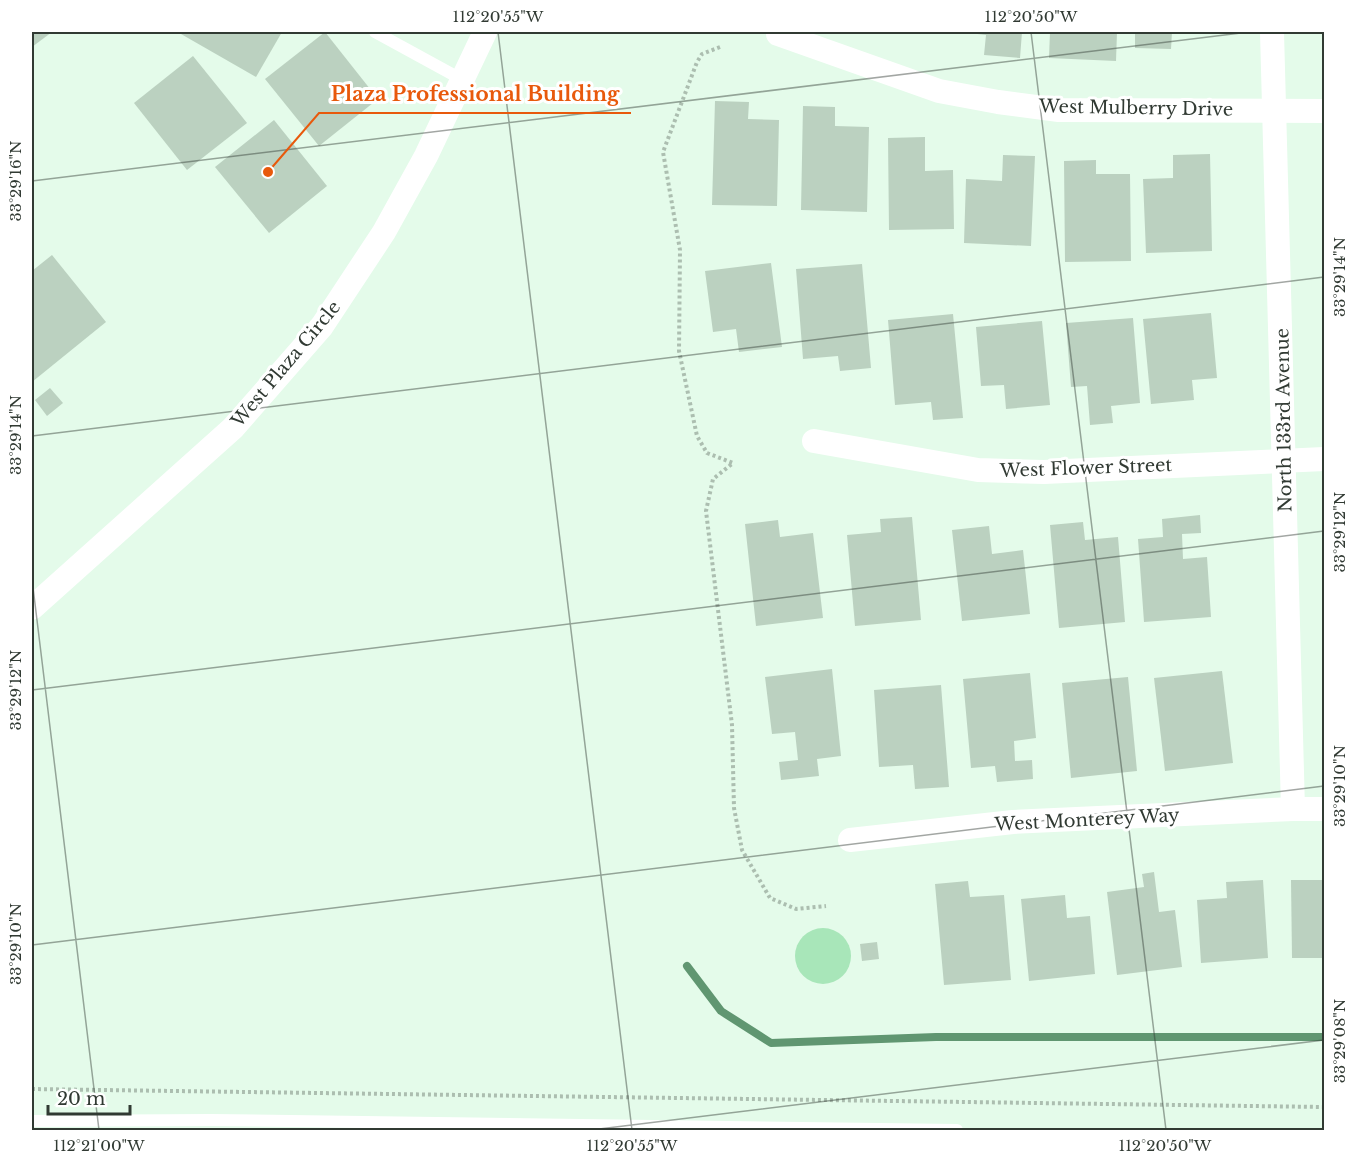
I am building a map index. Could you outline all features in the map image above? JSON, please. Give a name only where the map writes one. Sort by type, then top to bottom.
[{"type":"street","name":"West Plaza Circle","points":[[32,608],[233,428],[322,326],[384,232],[426,156],[485,32]]},
{"type":"street","name":"North 133rd Avenue","points":[[1272,32],[1276,111],[1293,808]]},
{"type":"street","name":"West Mulberry Drive","points":[[778,34],[939,91],[998,102],[1059,110],[1324,111]]},
{"type":"street","name":"West Flower Street","points":[[814,441],[978,470],[1044,472],[1285,459],[1324,459]]},
{"type":"street","name":"West Monterey Way","points":[[850,840],[1013,822],[1293,808],[1324,809]]},
{"type":"lane","points":[[375,32],[461,79]]},
{"type":"lane","points":[[32,1121],[211,1120],[957,1131]]},
{"type":"path","points":[[720,47],[702,54],[697,62],[665,140],[663,162],[680,250],[679,351],[697,436],[707,453],[733,463],[713,479],[706,511],[732,725],[734,808],[742,850],[770,898],[796,909],[826,906]]},
{"type":"path","points":[[32,1089],[1324,1107]]},
{"type":"green space","points":[[817,928],[829,928],[839,932],[847,940],[851,956],[847,972],[839,980],[829,984],[817,984],[807,980],[799,972],[795,962],[795,950],[799,940],[807,932]]},
{"type":"building","points":[[32,32],[52,32],[32,47]]},
{"type":"building","points":[[183,32],[282,32],[256,77],[181,34]]},
{"type":"building","points":[[325,32],[378,99],[319,146],[265,79]]},
{"type":"building","points":[[960,32],[1022,32],[1020,58],[984,55],[986,35]]},
{"type":"building","points":[[1050,32],[1117,32],[1116,61],[1049,58]]},
{"type":"building","points":[[1135,32],[1172,32],[1171,49],[1135,48]]},
{"type":"building","points":[[193,56],[247,123],[187,170],[134,103]]},
{"type":"building","points":[[715,101],[749,102],[748,119],[779,120],[777,206],[712,205]]},
{"type":"building","points":[[803,106],[835,107],[835,126],[869,127],[867,212],[801,210]]},
{"type":"building","points":[[274,120],[327,186],[269,233],[215,167]]},
{"type":"building","points":[[925,137],[925,171],[953,170],[954,229],[889,230],[888,138]]},
{"type":"building","points":[[1210,154],[1212,251],[1146,253],[1143,179],[1173,178],[1173,155]]},
{"type":"building","points":[[1003,155],[1035,156],[1031,246],[964,243],[966,179],[1002,181]]},
{"type":"building","points":[[1096,160],[1096,174],[1130,174],[1131,261],[1065,262],[1064,161]]},
{"type":"building","points":[[52,255],[106,322],[32,382],[32,271]]},
{"type":"building","points":[[771,263],[782,347],[739,352],[736,329],[713,332],[705,271]]},
{"type":"building","points":[[862,264],[871,368],[840,371],[838,356],[803,359],[796,269]]},
{"type":"building","points":[[1211,313],[1217,378],[1192,380],[1194,400],[1151,404],[1143,319]]},
{"type":"building","points":[[953,314],[963,418],[933,420],[931,402],[895,405],[888,320]]},
{"type":"building","points":[[1133,318],[1140,403],[1111,406],[1113,423],[1090,425],[1087,386],[1071,387],[1066,323]]},
{"type":"building","points":[[1042,321],[1050,405],[1006,409],[1004,385],[981,386],[976,327]]},
{"type":"building","points":[[50,388],[63,403],[47,416],[35,400]]},
{"type":"building","points":[[1200,515],[1201,533],[1182,534],[1183,559],[1207,557],[1211,617],[1144,622],[1138,539],[1163,537],[1162,519]]},
{"type":"building","points":[[912,517],[921,620],[855,626],[847,535],[881,532],[880,519]]},
{"type":"building","points":[[778,520],[780,537],[813,533],[823,618],[756,626],[745,524]]},
{"type":"building","points":[[1083,522],[1085,540],[1118,537],[1125,622],[1059,628],[1050,525]]},
{"type":"building","points":[[989,526],[992,554],[1023,550],[1030,614],[962,621],[952,530]]},
{"type":"building","points":[[832,669],[841,756],[817,759],[819,776],[781,780],[779,762],[798,760],[795,732],[772,734],[765,677]]},
{"type":"building","points":[[1222,671],[1233,763],[1165,771],[1154,678]]},
{"type":"building","points":[[1030,673],[1036,738],[1014,741],[1015,761],[1032,760],[1033,779],[997,782],[995,766],[971,768],[963,679]]},
{"type":"building","points":[[1128,677],[1137,771],[1071,778],[1062,683]]},
{"type":"building","points":[[941,685],[949,787],[915,789],[913,765],[879,767],[874,690]]},
{"type":"building","points":[[1154,872],[1159,912],[1175,910],[1182,967],[1117,975],[1107,892],[1144,887],[1142,874]]},
{"type":"building","points":[[1263,880],[1268,958],[1201,963],[1197,900],[1227,898],[1226,882]]},
{"type":"building","points":[[1291,880],[1324,880],[1324,958],[1292,958]]},
{"type":"building","points":[[968,881],[970,897],[1004,895],[1011,980],[944,985],[935,884]]},
{"type":"building","points":[[1065,895],[1067,918],[1090,916],[1095,974],[1029,981],[1021,899]]},
{"type":"building","points":[[877,942],[879,959],[862,961],[860,944]]},
{"type":"waterway","points":[[687,966],[721,1011],[771,1043],[936,1037],[1324,1037]]},
{"type":"place","name":"Plaza Professional Building","points":[[268,172]]}]
